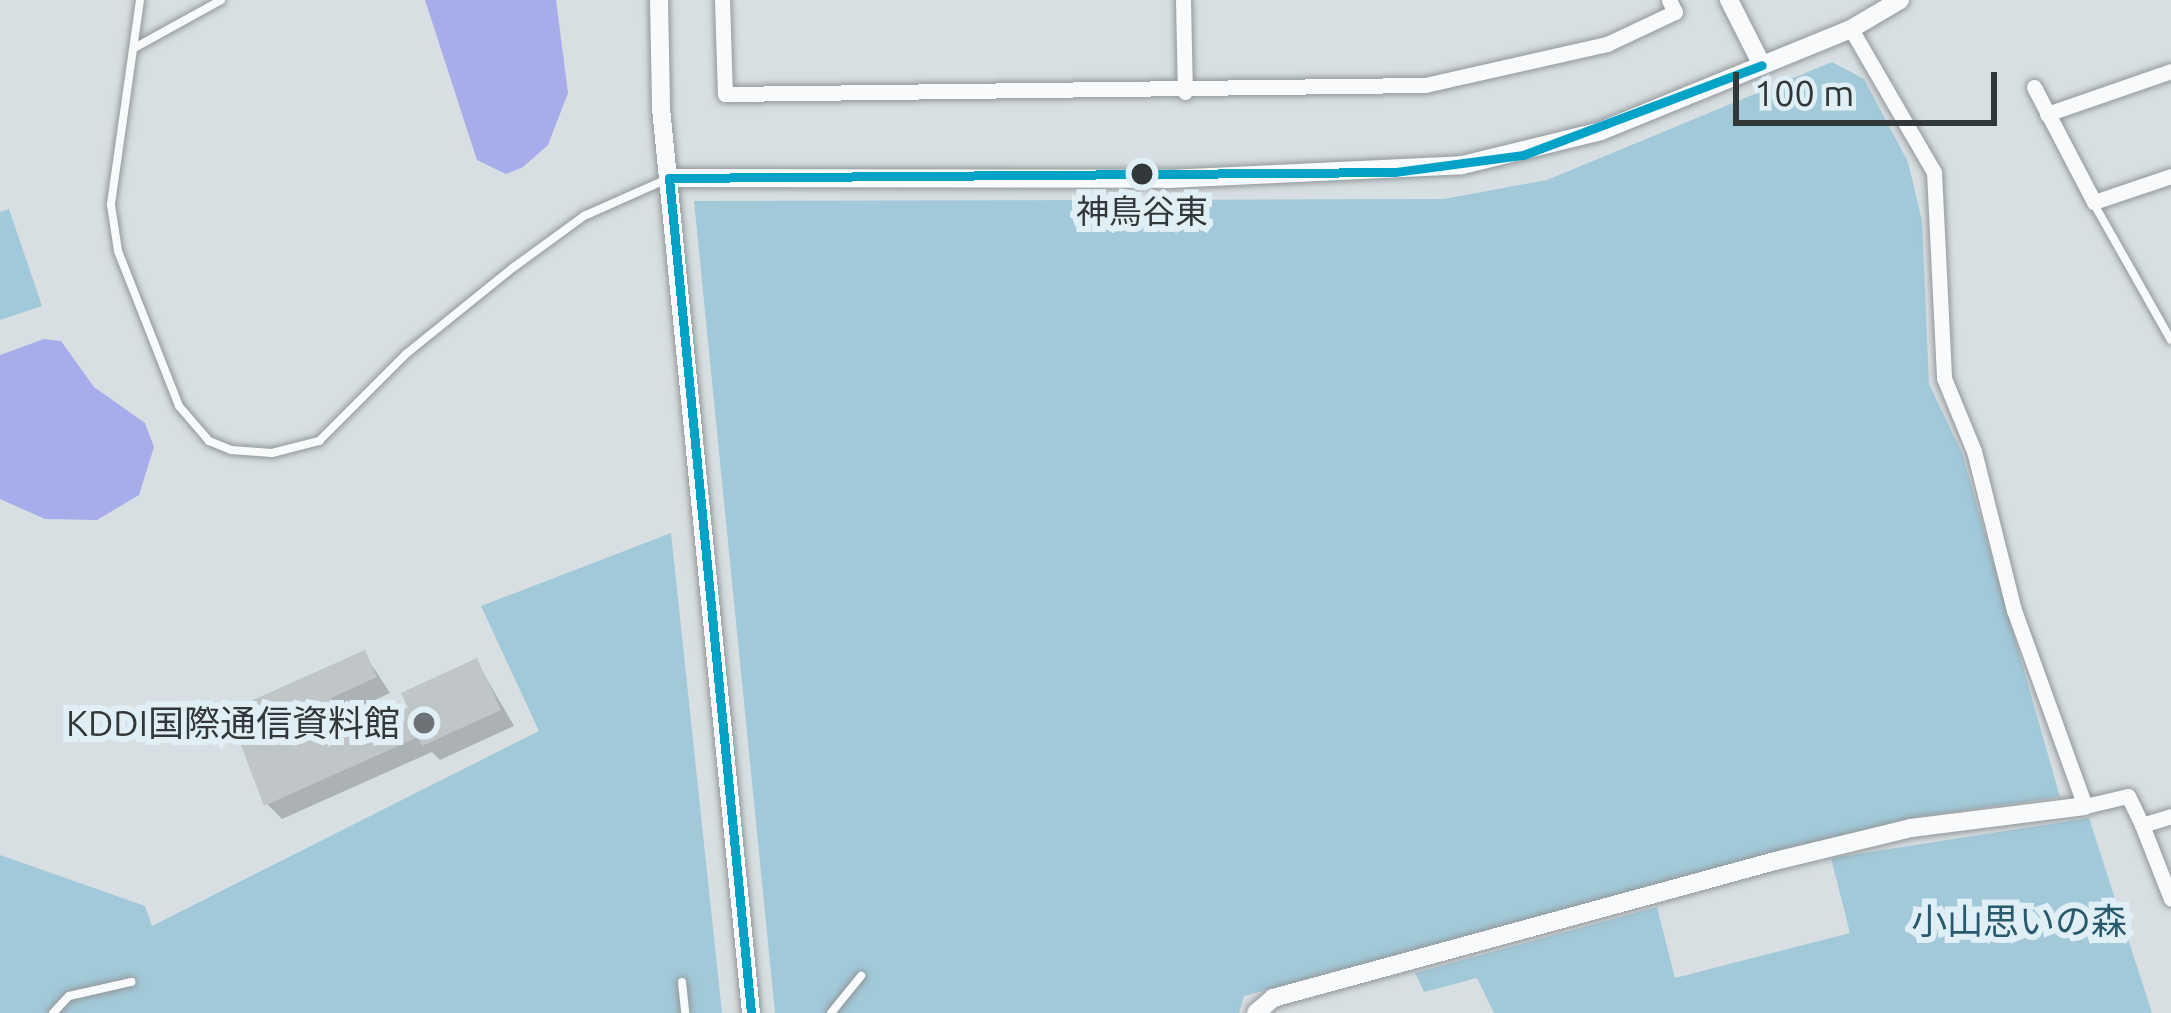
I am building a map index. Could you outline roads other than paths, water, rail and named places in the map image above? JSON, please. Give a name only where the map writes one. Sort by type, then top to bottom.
[{"type":"street","points":[[659,0],[669,178],[751,1013]]},
{"type":"street","points":[[722,0],[724,94],[1185,92],[1425,85],[1607,44],[1676,12],[1669,0]]},
{"type":"street","points":[[1183,0],[1185,92]]},
{"type":"street","points":[[1729,0],[1762,64]]},
{"type":"street","points":[[669,178],[1395,172],[1523,154],[1852,29],[1900,0]]},
{"type":"street","points":[[1852,29],[1934,172],[1944,377],[1973,451],[2014,610],[2085,806]]},
{"type":"street","points":[[2047,114],[2171,70]]},
{"type":"street","points":[[2034,87],[2094,202],[2171,176]]},
{"type":"street","points":[[1256,1013],[1273,998],[1775,861],[1911,828],[2085,806],[2128,796],[2171,898]]},
{"type":"street","points":[[2142,825],[2171,816]]},
{"type":"lane","points":[[140,0],[111,205],[118,251],[179,406],[209,441],[231,449],[272,453],[319,441],[406,354],[531,254],[584,216],[669,178]]},
{"type":"lane","points":[[136,47],[221,0]]},
{"type":"lane","points":[[2094,202],[2171,340]]},
{"type":"lane","points":[[831,1013],[861,976]]},
{"type":"lane","points":[[53,1013],[69,996],[131,982]]},
{"type":"lane","points":[[682,982],[686,1013]]},
{"type":"water","points":[[425,0],[556,0],[568,93],[548,145],[523,167],[506,174],[477,160]]},
{"type":"water","points":[[44,339],[61,341],[94,387],[145,423],[154,447],[139,495],[97,520],[45,519],[0,499],[0,355]]},
{"type":"place","name":"神鳥谷東","points":[[1142,174]]},
{"type":"place","name":"KDDI国際通信資料館","points":[[424,723]]},
{"type":"park label","name":"小山思いの森","points":[[2019,921]]}]
